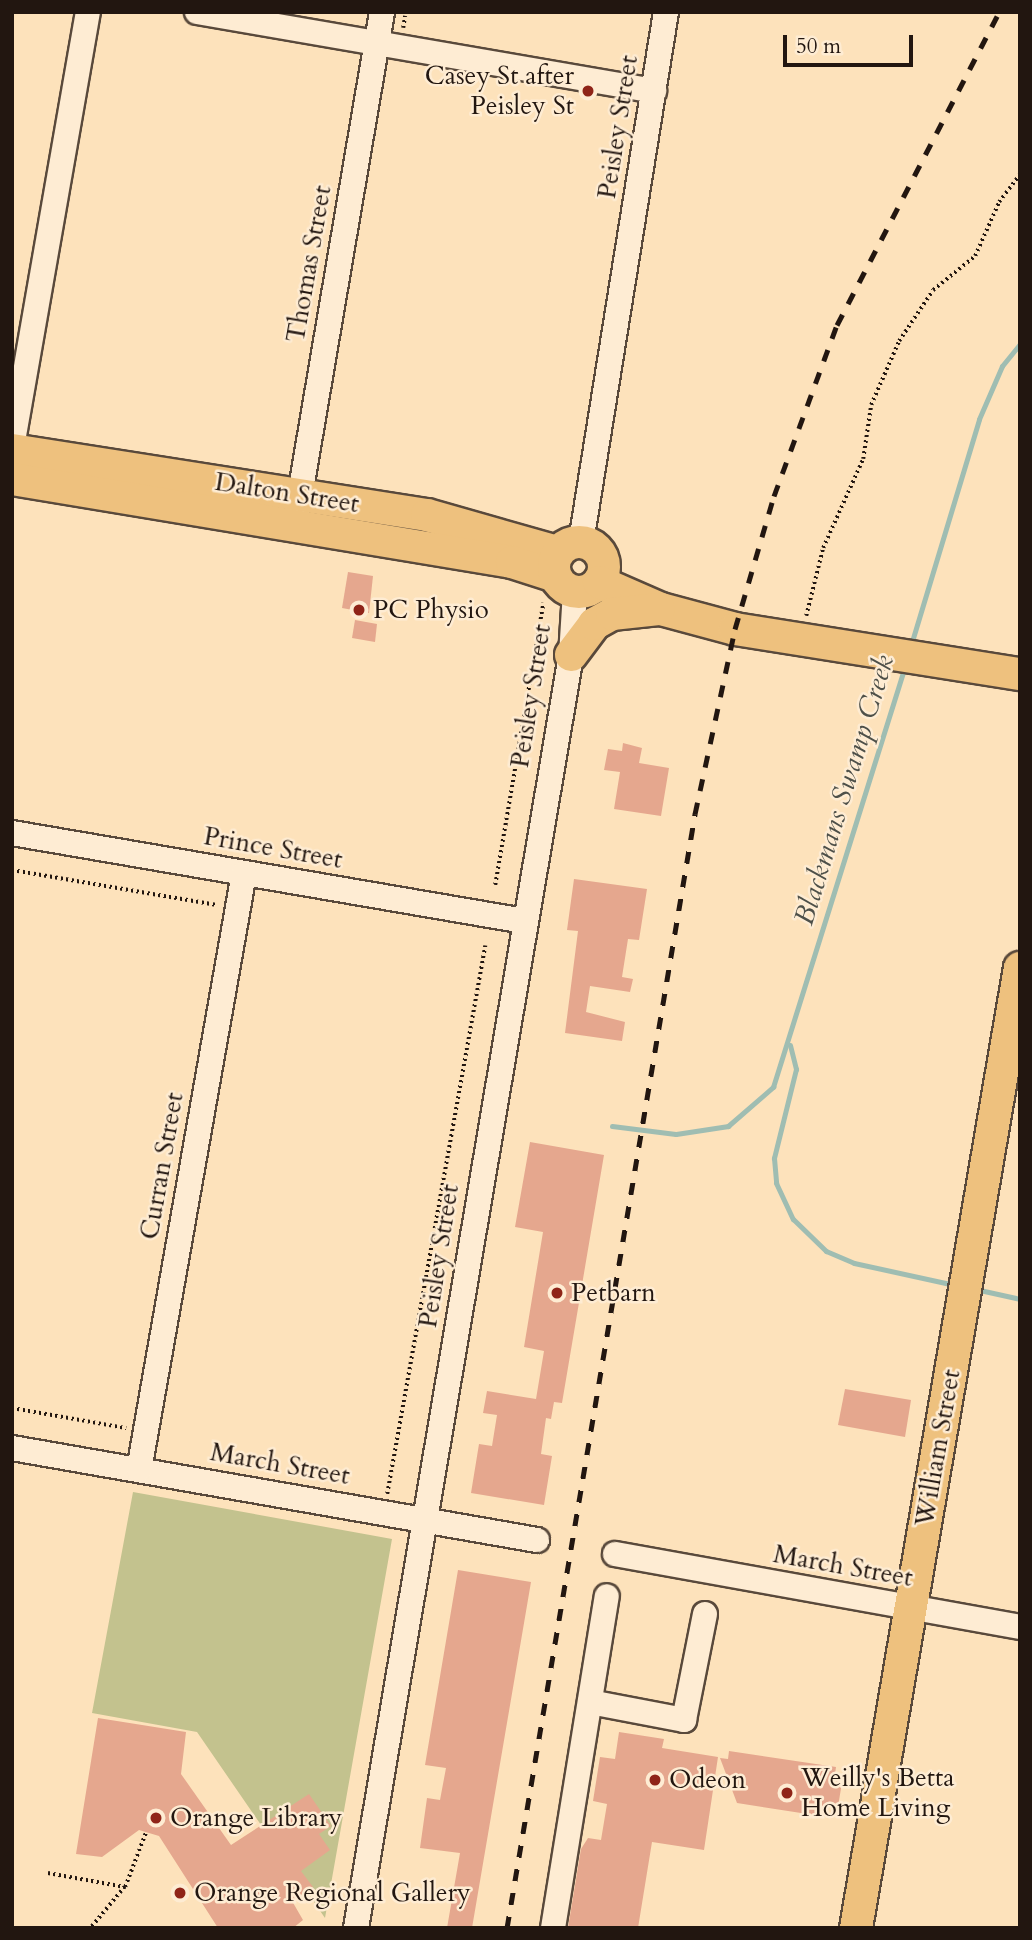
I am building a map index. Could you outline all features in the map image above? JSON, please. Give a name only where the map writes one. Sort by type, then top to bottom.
[{"type":"main road","name":"Dalton Street","points":[[12,448],[427,515],[661,609],[735,628],[1020,674]]},
{"type":"main road","name":"Dalton Street","points":[[12,479],[512,562],[569,574]]},
{"type":"main road","points":[[571,655],[602,620],[661,609]]},
{"type":"main road","name":"William Street","points":[[856,1928],[1020,968]]},
{"type":"street","points":[[12,448],[88,12]]},
{"type":"street","points":[[197,12],[654,91]]},
{"type":"street","name":"Thomas Street","points":[[294,526],[382,12]]},
{"type":"street","name":"Peisley Street","points":[[356,1928],[571,655],[569,574],[666,12]]},
{"type":"street","name":"Prince Street","points":[[12,833],[524,921]]},
{"type":"street","name":"Curran Street","points":[[139,1470],[244,873]]},
{"type":"street","name":"March Street","points":[[12,1448],[537,1540]]},
{"type":"street","name":"March Street","points":[[615,1554],[1020,1627]]},
{"type":"street","points":[[553,1928],[607,1596]]},
{"type":"street","points":[[590,1702],[684,1720],[705,1614]]},
{"type":"path","points":[[806,616],[823,548],[863,459],[871,405],[899,341],[933,290],[975,256],[999,202],[1020,174]]},
{"type":"path","points":[[495,885],[569,574]]},
{"type":"path","points":[[12,870],[237,909]]},
{"type":"path","points":[[379,1512],[395,1478],[485,946]]},
{"type":"path","points":[[12,1408],[146,1432]]},
{"type":"path","points":[[90,1928],[125,1887],[146,1832]]},
{"type":"path","points":[[48,1873],[125,1887]]},
{"type":"shaded area","points":[[133,1492],[392,1539],[325,1918],[197,1732],[92,1713]]},
{"type":"building","name":"PC Physio","points":[[348,572],[373,576],[369,613],[342,608]]},
{"type":"building","points":[[355,620],[377,624],[375,642],[352,638]]},
{"type":"building","points":[[623,743],[642,748],[639,763],[669,768],[661,816],[614,809],[620,772],[604,770],[608,749],[622,751]]},
{"type":"building","points":[[574,879],[647,889],[639,940],[628,939],[622,977],[633,979],[630,992],[590,986],[586,1012],[625,1022],[622,1041],[565,1033],[578,931],[567,930]]},
{"type":"building","points":[[530,1142],[604,1155],[562,1403],[554,1402],[551,1419],[546,1418],[541,1454],[552,1456],[544,1505],[471,1493],[479,1444],[492,1446],[497,1415],[483,1413],[487,1391],[536,1399],[544,1351],[524,1347],[543,1232],[515,1227]]},
{"type":"building","points":[[845,1389],[911,1400],[905,1437],[838,1425]]},
{"type":"building","points":[[458,1570],[531,1582],[472,1928],[447,1928],[460,1853],[420,1848],[427,1798],[440,1800],[446,1768],[425,1765]]},
{"type":"building","points":[[98,1718],[186,1732],[181,1774],[231,1845],[309,1794],[331,1826],[319,1834],[330,1850],[301,1871],[313,1887],[292,1901],[303,1920],[293,1928],[218,1928],[159,1836],[139,1830],[102,1857],[76,1854]]},
{"type":"building","name":"Odeon","points":[[619,1732],[664,1739],[662,1748],[718,1757],[704,1850],[652,1842],[638,1928],[568,1928],[581,1849],[588,1838],[601,1840],[607,1804],[593,1801],[600,1757],[615,1759]]},
{"type":"building","name":"Weilly's Betta Home Living","points":[[729,1751],[836,1767],[834,1781],[842,1782],[838,1807],[828,1806],[827,1817],[737,1803],[720,1758],[728,1759]]},
{"type":"waterway","name":"Blackmans Swamp Creek","points":[[910,648],[979,419],[1002,366],[1020,344]]},
{"type":"waterway","name":"Blackmans Swamp Creek","points":[[612,1126],[676,1134],[728,1126],[773,1087],[905,667]]},
{"type":"waterway","points":[[790,1045],[796,1069],[774,1158],[776,1183],[793,1219],[826,1251],[854,1263],[955,1285]]},
{"type":"waterway","points":[[975,1289],[1020,1299]]},
{"type":"railway","points":[[507,1928],[695,814],[735,629],[774,496],[837,325],[999,12]]},
{"type":"place","name":"Casey St after Peisley St","points":[[588,91]]},
{"type":"place","name":"PC Physio","points":[[359,610]]},
{"type":"place","name":"Petbarn","points":[[557,1293]]},
{"type":"place","name":"Odeon","points":[[655,1780]]},
{"type":"place","name":"Weilly's Betta Home Living","points":[[787,1793]]},
{"type":"place","name":"Orange Library","points":[[156,1818]]},
{"type":"place","name":"Orange Regional Gallery","points":[[180,1893]]}]
